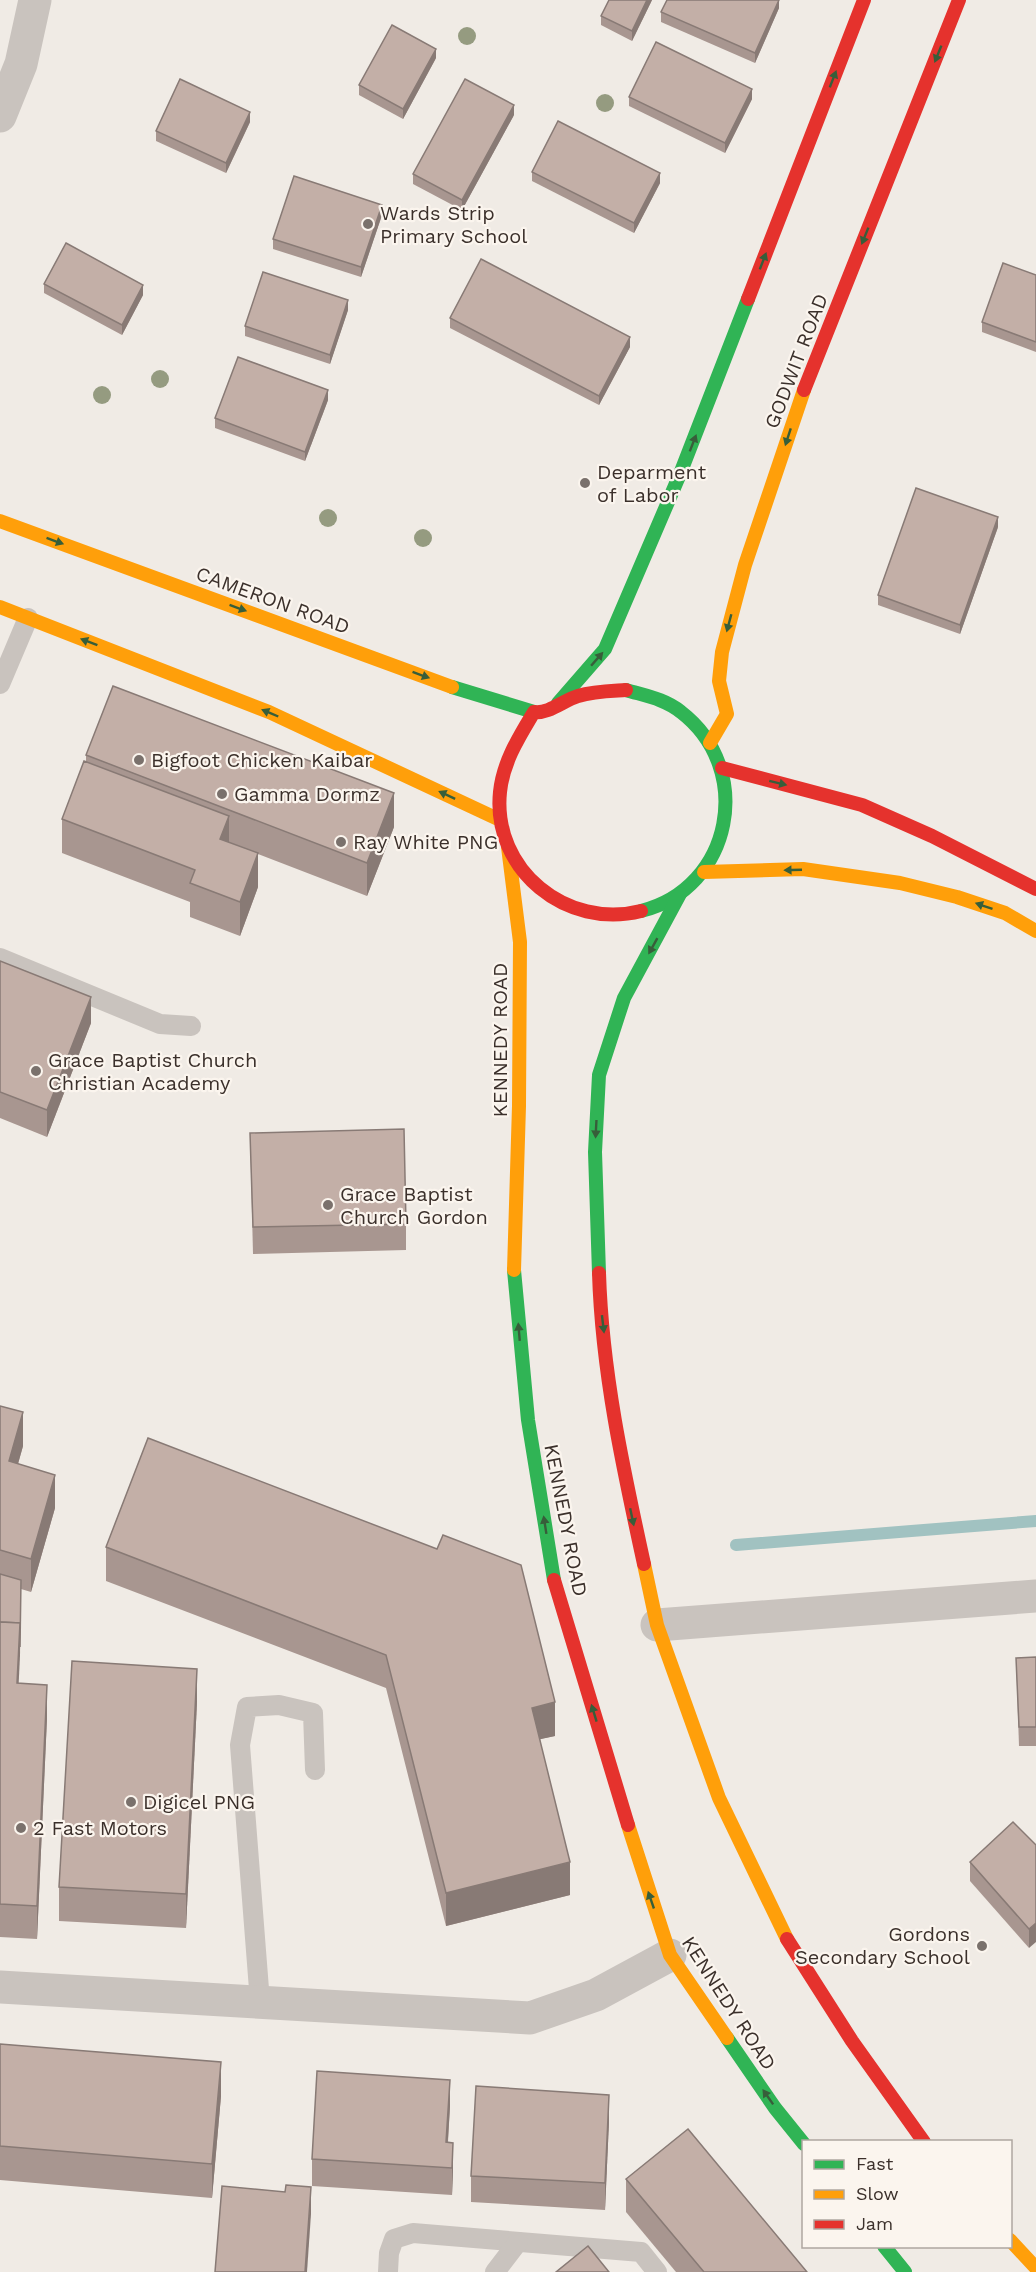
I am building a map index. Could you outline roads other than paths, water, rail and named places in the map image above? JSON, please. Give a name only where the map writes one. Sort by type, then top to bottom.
[{"type":"main road","points":[[558,703],[591,691],[626,690],[659,699],[688,717],[710,743],[722,768],[726,790],[727,812],[723,833],[704,872],[680,894],[650,910],[617,916],[583,912],[552,898],[526,876],[508,847],[500,820],[499,794],[504,770],[513,747],[534,712],[542,714],[558,703],[605,650],[681,474],[864,0]]},
{"type":"main road","name":"GODWIT ROAD","points":[[710,743],[727,714],[719,681],[722,652],[745,565],[800,400],[959,0]]},
{"type":"main road","name":"CAMERON ROAD","points":[[0,521],[460,690],[534,712]]},
{"type":"main road","points":[[0,607],[269,712],[500,820]]},
{"type":"main road","points":[[722,768],[862,804],[932,836],[1036,889]]},
{"type":"main road","name":"KENNEDY ROAD","points":[[508,847],[520,942],[519,1106],[513,1260],[528,1420],[554,1581],[641,1868],[670,1955],[775,2108],[802,2142]]},
{"type":"main road","points":[[704,872],[803,869],[900,883],[957,897],[1005,913],[1036,931]]},
{"type":"main road","points":[[680,894],[624,998],[598,1075],[595,1152],[600,1306],[618,1448],[657,1625],[719,1798],[782,1931],[852,2042],[923,2140]]},
{"type":"main road","points":[[1012,2241],[1036,2268]]},
{"type":"main road","points":[[885,2248],[905,2272]]},
{"type":"street","points":[[0,116],[21,64],[35,0]]},
{"type":"street","points":[[657,1625],[1036,1596]]},
{"type":"street","points":[[0,1987],[530,2018],[596,1995],[670,1955]]},
{"type":"lane","points":[[0,684],[28,618]]},
{"type":"lane","points":[[0,958],[160,1024],[191,1026]]},
{"type":"lane","points":[[260,2002],[240,1745],[247,1707],[279,1705],[313,1713],[315,1770]]},
{"type":"lane","points":[[388,2272],[389,2253],[394,2239],[413,2233],[641,2252],[657,2272]]},
{"type":"lane","points":[[495,2272],[518,2242]]},
{"type":"waterway","points":[[736,1545],[1036,1521]]},
{"type":"place","name":"Wards Strip Primary School","points":[[368,224]]},
{"type":"place","name":"Deparment of Labor","points":[[585,483]]},
{"type":"place","name":"Bigfoot Chicken Kaibar","points":[[139,760]]},
{"type":"place","name":"Gamma Dormz","points":[[222,794]]},
{"type":"place","name":"Ray White PNG","points":[[341,842]]},
{"type":"place","name":"Grace Baptist Church Christian Academy","points":[[36,1071]]},
{"type":"place","name":"Grace Baptist Church Gordon","points":[[328,1205]]},
{"type":"place","name":"Digicel PNG","points":[[131,1802]]},
{"type":"place","name":"2 Fast Motors","points":[[21,1828]]},
{"type":"place","name":"Gordons Secondary School","points":[[982,1946]]}]
